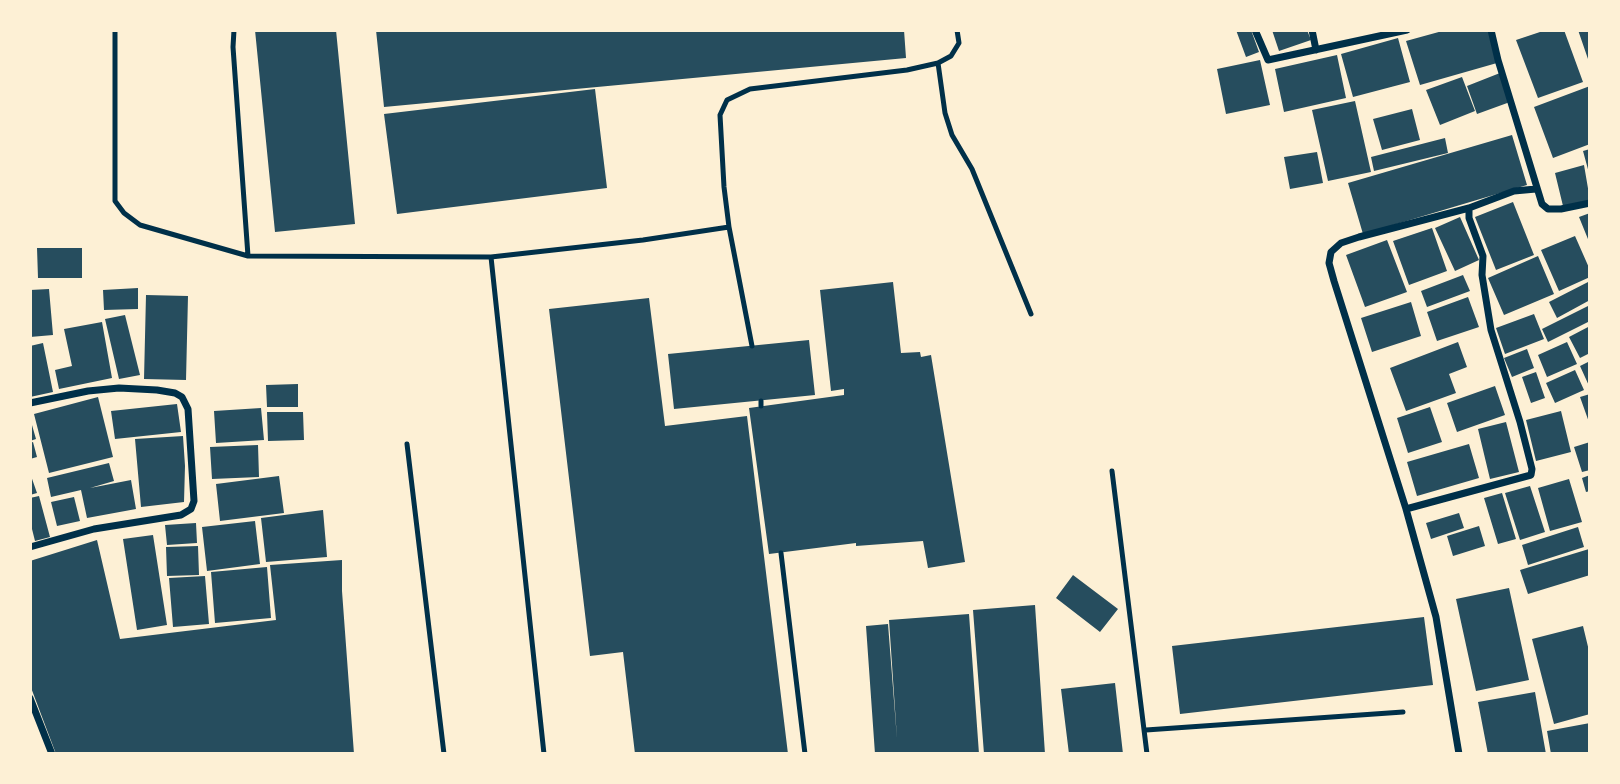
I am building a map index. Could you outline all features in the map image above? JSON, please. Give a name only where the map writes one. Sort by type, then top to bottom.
[{"type":"street","points":[[1255,30],[1268,60],[1407,30]]},
{"type":"street","points":[[1312,30],[1316,50]]},
{"type":"street","points":[[1491,30],[1542,204],[1548,209],[1560,209],[1590,203]]},
{"type":"street","points":[[1459,754],[1436,617],[1406,509],[1329,262],[1331,252],[1341,243],[1469,208],[1514,191],[1536,188]]},
{"type":"street","points":[[1406,509],[1528,476],[1531,472],[1520,422],[1491,330],[1482,275],[1483,256],[1469,218],[1469,208]]},
{"type":"street","points":[[30,403],[88,391],[119,388],[175,393],[182,397],[188,409],[194,501],[191,509],[181,515],[94,529],[30,547]]},
{"type":"street","points":[[30,698],[52,754]]},
{"type":"lane","points":[[115,30],[115,201],[124,213],[140,225],[248,256],[491,257],[643,240],[729,227]]},
{"type":"lane","points":[[234,30],[248,256]]},
{"type":"lane","points":[[752,346],[724,187],[720,115],[727,100],[750,89],[907,70],[938,62],[951,56],[958,43],[957,30]]},
{"type":"lane","points":[[938,62],[945,113],[952,135],[972,169],[1031,314]]},
{"type":"lane","points":[[491,257],[544,754]]},
{"type":"lane","points":[[407,444],[444,754]]},
{"type":"lane","points":[[1112,471],[1147,754]]},
{"type":"lane","points":[[781,553],[804,754]]},
{"type":"lane","points":[[1146,730],[1403,712]]},
{"type":"building","points":[[255,30],[336,30],[355,224],[275,232]]},
{"type":"building","points":[[376,30],[904,30],[906,58],[384,107]]},
{"type":"building","points":[[1236,30],[1251,30],[1259,52],[1246,57]]},
{"type":"building","points":[[1272,30],[1307,30],[1311,40],[1279,51]]},
{"type":"building","points":[[1446,30],[1488,30],[1497,63],[1420,85],[1406,41]]},
{"type":"building","points":[[1546,30],[1564,30],[1583,82],[1538,98],[1516,40]]},
{"type":"building","points":[[1578,30],[1590,30],[1588,59]]},
{"type":"building","points":[[1398,38],[1410,82],[1353,97],[1341,54]]},
{"type":"building","points":[[1337,55],[1346,98],[1284,112],[1275,69]]},
{"type":"building","points":[[1260,60],[1270,105],[1226,114],[1217,69]]},
{"type":"building","points":[[1500,73],[1510,102],[1477,114],[1467,86]]},
{"type":"building","points":[[1462,77],[1475,111],[1440,125],[1426,90]]},
{"type":"building","points":[[1590,86],[1590,144],[1553,158],[1534,107]]},
{"type":"building","points":[[595,89],[607,188],[397,214],[384,114]]},
{"type":"building","points":[[1355,101],[1371,172],[1328,181],[1312,110]]},
{"type":"building","points":[[1412,109],[1420,140],[1382,150],[1373,119]]},
{"type":"building","points":[[1512,135],[1527,185],[1363,234],[1348,183]]},
{"type":"building","points":[[1445,138],[1448,153],[1374,171],[1371,157]]},
{"type":"building","points":[[1590,149],[1590,173],[1589,173],[1583,151]]},
{"type":"building","points":[[1317,152],[1323,183],[1290,189],[1284,157]]},
{"type":"building","points":[[1584,165],[1590,200],[1563,206],[1555,173]]},
{"type":"building","points":[[1513,202],[1534,255],[1496,270],[1475,217]]},
{"type":"building","points":[[1590,213],[1590,244],[1579,217]]},
{"type":"building","points":[[1460,217],[1479,260],[1455,271],[1435,228]]},
{"type":"building","points":[[1432,228],[1447,271],[1409,285],[1393,241]]},
{"type":"building","points":[[1575,236],[1590,270],[1590,277],[1559,291],[1541,250]]},
{"type":"building","points":[[1387,240],[1407,292],[1365,307],[1346,255]]},
{"type":"building","points":[[37,248],[82,248],[82,278],[38,278]]},
{"type":"building","points":[[1538,256],[1554,294],[1504,315],[1488,278]]},
{"type":"building","points":[[1463,275],[1470,291],[1427,307],[1421,291]]},
{"type":"building","points":[[1590,281],[1590,300],[1557,318],[1549,302]]},
{"type":"building","points":[[893,282],[901,353],[920,352],[921,357],[931,355],[965,562],[928,568],[923,541],[856,546],[856,543],[769,554],[749,408],[844,395],[844,389],[831,391],[820,290]]},
{"type":"building","points":[[138,288],[138,309],[104,310],[103,290]]},
{"type":"building","points":[[49,289],[53,335],[30,337],[30,290]]},
{"type":"building","points":[[146,295],[188,296],[186,380],[144,379]]},
{"type":"building","points":[[1468,297],[1479,327],[1437,341],[1427,312]]},
{"type":"building","points":[[649,298],[665,426],[747,416],[788,754],[635,754],[623,652],[590,656],[549,309]]},
{"type":"building","points":[[1411,302],[1421,336],[1372,352],[1361,318]]},
{"type":"building","points":[[1590,305],[1590,321],[1548,342],[1542,329]]},
{"type":"building","points":[[1534,314],[1544,339],[1505,354],[1496,328]]},
{"type":"building","points":[[125,315],[140,375],[119,379],[105,319]]},
{"type":"building","points":[[102,322],[112,378],[59,389],[55,370],[72,366],[64,329]]},
{"type":"building","points":[[1590,326],[1590,353],[1580,358],[1569,337]]},
{"type":"building","points":[[809,340],[815,395],[674,409],[668,354]]},
{"type":"building","points":[[1458,342],[1467,367],[1449,374],[1456,393],[1406,411],[1390,368]]},
{"type":"building","points":[[1567,342],[1577,364],[1547,377],[1538,355]]},
{"type":"building","points":[[43,343],[53,392],[30,397],[30,346]]},
{"type":"building","points":[[1527,349],[1534,368],[1512,377],[1504,358]]},
{"type":"building","points":[[1590,361],[1590,388],[1580,366]]},
{"type":"building","points":[[1575,370],[1584,390],[1555,403],[1546,383]]},
{"type":"building","points":[[1536,372],[1545,398],[1531,403],[1522,377]]},
{"type":"building","points":[[298,384],[298,407],[267,407],[266,385]]},
{"type":"building","points":[[1495,386],[1505,415],[1457,432],[1447,403]]},
{"type":"building","points":[[1590,394],[1590,425],[1580,397]]},
{"type":"building","points":[[98,397],[113,457],[49,473],[34,414]]},
{"type":"building","points":[[177,404],[181,432],[115,439],[111,411]]},
{"type":"building","points":[[1430,407],[1442,442],[1408,453],[1397,418]]},
{"type":"building","points":[[261,408],[264,440],[216,443],[214,411]]},
{"type":"building","points":[[1561,411],[1571,452],[1536,461],[1526,420]]},
{"type":"building","points":[[267,412],[303,412],[304,440],[268,441]]},
{"type":"building","points":[[30,418],[36,439],[30,441]]},
{"type":"building","points":[[1506,422],[1519,472],[1490,479],[1478,429]]},
{"type":"building","points":[[183,436],[184,502],[141,507],[135,439]]},
{"type":"building","points":[[33,442],[37,457],[30,459],[30,443]]},
{"type":"building","points":[[1590,442],[1590,470],[1582,472],[1574,447]]},
{"type":"building","points":[[1469,444],[1479,478],[1417,496],[1407,462]]},
{"type":"building","points":[[258,445],[259,477],[212,479],[210,447]]},
{"type":"building","points":[[109,463],[114,481],[90,488],[131,480],[136,509],[87,518],[81,490],[51,497],[47,478]]},
{"type":"building","points":[[30,473],[37,493],[30,495]]},
{"type":"building","points":[[1590,475],[1590,491],[1586,492],[1582,478]]},
{"type":"building","points":[[279,476],[284,513],[220,521],[216,484]]},
{"type":"building","points":[[1569,479],[1582,522],[1550,531],[1538,488]]},
{"type":"building","points":[[1530,486],[1545,532],[1520,540],[1505,493]]},
{"type":"building","points":[[1502,493],[1516,539],[1498,544],[1484,498]]},
{"type":"building","points":[[39,496],[50,537],[35,541],[30,521],[30,498]]},
{"type":"building","points":[[74,497],[80,521],[57,526],[51,502]]},
{"type":"building","points":[[323,510],[327,557],[266,562],[261,518]]},
{"type":"building","points":[[1459,513],[1464,528],[1431,539],[1426,523]]},
{"type":"building","points":[[255,521],[260,564],[207,571],[202,527]]},
{"type":"building","points":[[196,523],[197,543],[167,545],[165,525]]},
{"type":"building","points":[[1479,526],[1485,546],[1453,556],[1447,536]]},
{"type":"building","points":[[1578,527],[1584,547],[1528,565],[1522,545]]},
{"type":"building","points":[[153,535],[167,625],[137,630],[123,539]]},
{"type":"building","points":[[97,540],[120,639],[276,620],[270,565],[342,560],[354,754],[56,754],[30,685],[30,561]]},
{"type":"building","points":[[198,546],[199,575],[167,576],[166,547]]},
{"type":"building","points":[[1589,549],[1590,575],[1528,594],[1520,570]]},
{"type":"building","points":[[267,567],[271,618],[215,623],[211,572]]},
{"type":"building","points":[[1073,575],[1118,609],[1100,632],[1056,598]]},
{"type":"building","points":[[205,576],[209,624],[173,627],[169,578]]},
{"type":"building","points":[[1509,588],[1529,680],[1476,691],[1456,599]]},
{"type":"building","points":[[1035,605],[1045,754],[984,754],[973,610]]},
{"type":"building","points":[[969,614],[979,754],[875,754],[866,626],[888,624],[897,739],[889,620]]},
{"type":"building","points":[[1424,617],[1433,685],[1180,714],[1172,646]]},
{"type":"building","points":[[1583,626],[1590,655],[1590,714],[1554,724],[1532,639]]},
{"type":"building","points":[[1115,683],[1123,754],[1069,754],[1061,689]]},
{"type":"building","points":[[1535,692],[1546,754],[1488,754],[1478,702]]},
{"type":"building","points":[[1590,723],[1590,754],[1551,754],[1547,731]]}]
